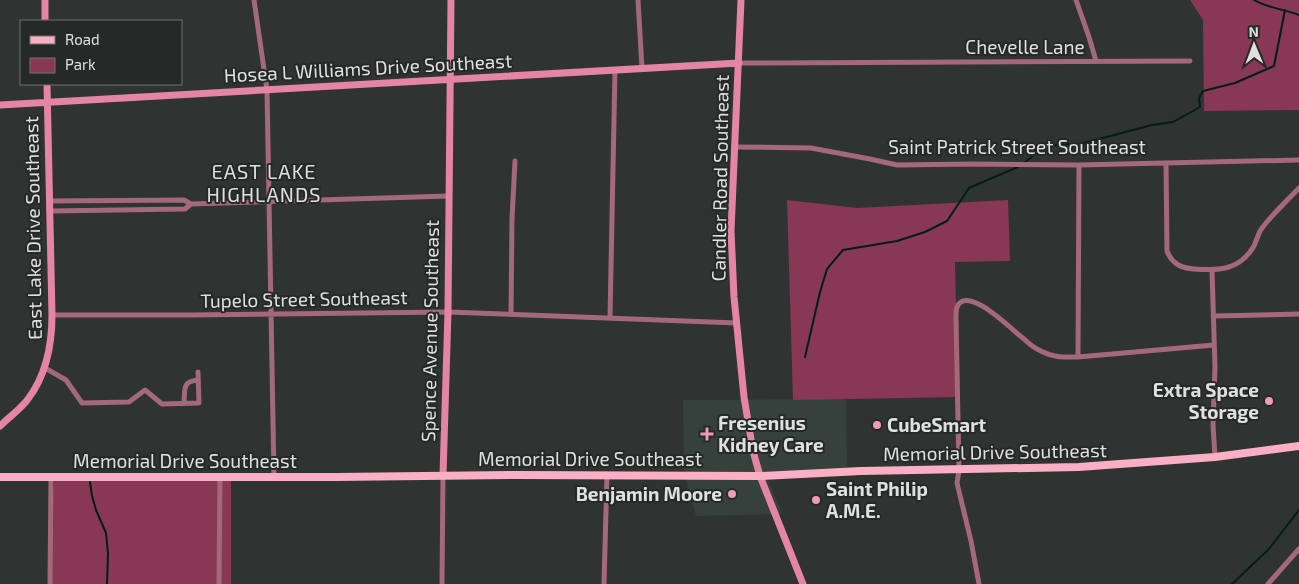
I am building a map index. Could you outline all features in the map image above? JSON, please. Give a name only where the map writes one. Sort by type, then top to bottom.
[{"type":"main road","name":"Memorial Drive Southeast","points":[[0,477],[342,477],[607,474],[760,476],[861,471],[1079,467],[1215,457],[1299,446]]},
{"type":"street","points":[[45,0],[46,20]]},
{"type":"street","points":[[254,0],[267,90],[274,476]]},
{"type":"street","name":"Spence Avenue Southeast","points":[[442,584],[448,312],[450,0]]},
{"type":"street","points":[[638,0],[642,68]]},
{"type":"street","name":"Candler Road Southeast","points":[[741,0],[731,231],[744,398],[753,451],[760,476],[802,584]]},
{"type":"street","points":[[1076,0],[1096,61]]},
{"type":"street","name":"Chevelle Lane","points":[[739,63],[1190,61]]},
{"type":"street","name":"Hosea L Williams Drive Southeast","points":[[0,106],[739,63]]},
{"type":"street","points":[[610,317],[615,70]]},
{"type":"street","name":"East Lake Drive Southeast","points":[[0,426],[27,400],[39,382],[50,349],[52,314],[47,85]]},
{"type":"street","name":"Saint Patrick Street Southeast","points":[[736,147],[810,148],[870,158],[897,165],[1079,165],[1299,160]]},
{"type":"street","points":[[511,314],[515,161]]},
{"type":"street","points":[[1166,163],[1167,251],[1170,258],[1181,267],[1212,270],[1230,267],[1243,260],[1254,246],[1260,231],[1299,188]]},
{"type":"street","points":[[1078,357],[1079,165]]},
{"type":"street","points":[[49,201],[184,200],[191,204],[449,196]]},
{"type":"street","points":[[50,211],[185,209],[191,204]]},
{"type":"street","points":[[1212,270],[1215,457]]},
{"type":"street","points":[[979,584],[958,483],[957,307],[964,300],[975,301],[987,308],[1042,352],[1059,358],[1214,345]]},
{"type":"street","name":"Tupelo Street Southeast","points":[[52,314],[270,315],[448,312],[737,323]]},
{"type":"street","points":[[1213,316],[1299,314]]},
{"type":"street","points":[[45,368],[66,380],[82,403],[129,402],[146,390],[162,404],[199,403],[198,372]]},
{"type":"street","points":[[184,403],[187,383],[191,380],[198,380]]},
{"type":"street","points":[[604,584],[607,474]]},
{"type":"street","points":[[219,584],[220,477]]},
{"type":"street","points":[[50,478],[50,584]]},
{"type":"street","points":[[1268,584],[1299,549]]},
{"type":"shaded area","points":[[846,399],[847,472],[768,479],[782,514],[696,516],[684,473],[683,400]]},
{"type":"green space","points":[[1190,0],[1299,0],[1299,110],[1204,111],[1203,20]]},
{"type":"green space","points":[[787,200],[857,208],[1008,200],[1010,261],[955,262],[958,397],[793,400]]},
{"type":"green space","points":[[231,474],[231,584],[49,584],[54,475]]},
{"type":"waterway","points":[[1254,0],[1264,5],[1299,15]]},
{"type":"waterway","points":[[1024,163],[1042,149],[1060,144],[1080,144],[1152,125],[1173,122],[1200,107],[1199,98],[1203,91],[1235,83],[1274,66],[1285,10]]},
{"type":"waterway","points":[[805,357],[827,269],[843,250],[897,241],[925,232],[947,221],[969,188],[1018,167]]},
{"type":"waterway","points":[[90,482],[96,510],[106,533],[108,553],[107,584]]},
{"type":"waterway","points":[[1232,584],[1269,549],[1299,510]]},
{"type":"place","name":"Extra Space Storage","points":[[1269,401]]},
{"type":"place","name":"CubeSmart","points":[[877,425]]},
{"type":"place","name":"Fresenius Kidney Care","points":[[707,434]]},
{"type":"place","name":"Benjamin Moore","points":[[732,494]]},
{"type":"place","name":"Saint Philip A.M.E.","points":[[816,500]]},
{"type":"district","name":"EAST LAKE HIGHLANDS","points":[[264,184]]}]
